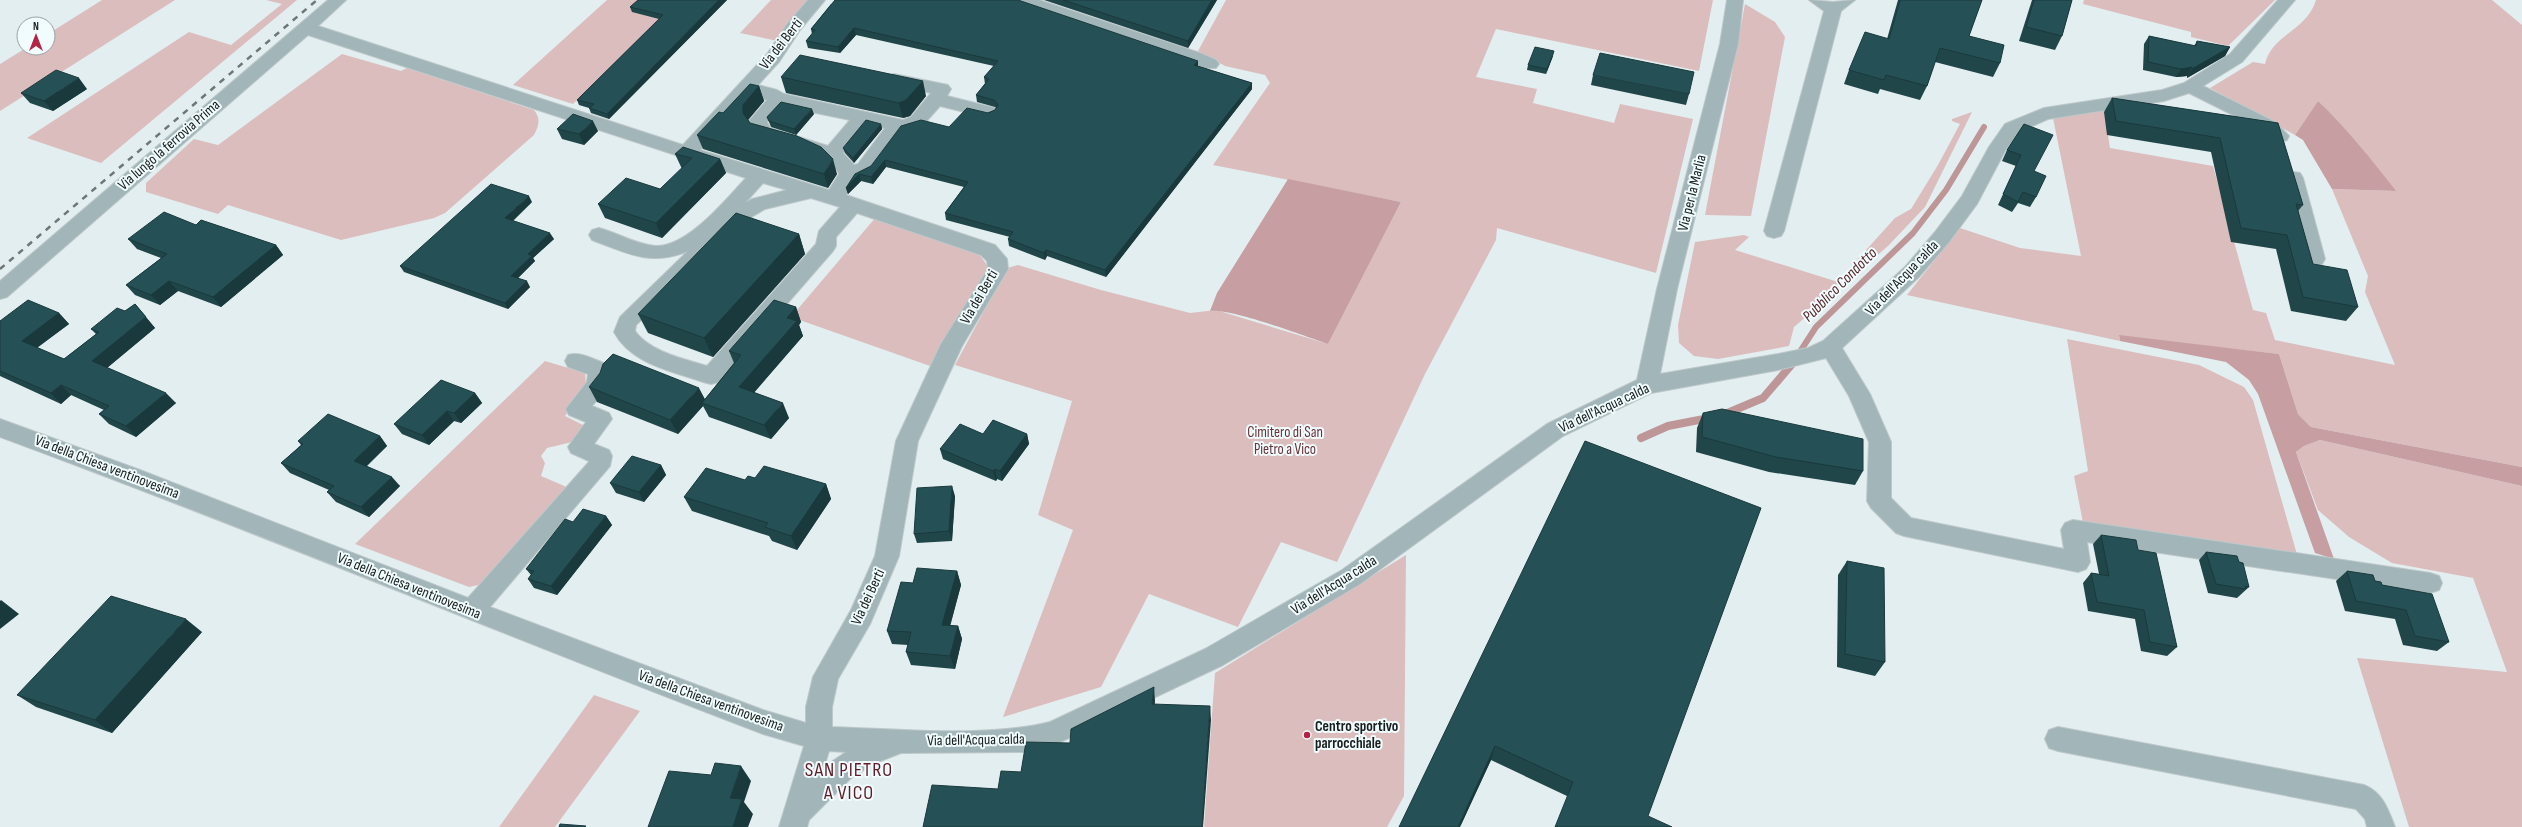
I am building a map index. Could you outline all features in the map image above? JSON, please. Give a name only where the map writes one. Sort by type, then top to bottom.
[{"type":"street","name":"Via lungo la ferrovia Prima","points":[[0,292],[338,0]]},
{"type":"street","name":"Via dei Berti","points":[[817,0],[794,27],[773,58],[687,153],[853,204],[988,250],[997,259],[998,268],[952,344],[907,441],[887,556],[861,616],[826,677],[820,707],[819,739]]},
{"type":"street","points":[[1022,0],[1194,57],[1210,64]]},
{"type":"street","name":"Via per la Marlia","points":[[1647,385],[1667,289],[1729,44],[1735,0]]},
{"type":"street","points":[[1774,231],[1840,5],[1817,0]]},
{"type":"street","name":"Via dell'Acqua calda","points":[[794,822],[819,739],[968,742],[1026,740],[1054,733],[1214,657],[1351,577],[1555,430],[1647,385],[1778,362],[1821,351],[1912,272],[1942,237],[1970,199],[1998,147],[2012,128],[2044,114],[2164,94],[2190,87],[2236,58],[2287,0]]},
{"type":"street","points":[[305,28],[359,44],[600,126],[687,153]]},
{"type":"street","points":[[773,58],[795,62]]},
{"type":"street","points":[[746,88],[771,94],[778,99],[904,126],[917,121],[936,99],[942,89],[874,77]]},
{"type":"street","points":[[2190,87],[2269,126],[2277,132],[2287,156],[2315,259]]},
{"type":"street","points":[[778,99],[758,121],[758,127],[763,132],[814,146],[841,160],[847,167],[848,175]]},
{"type":"street","points":[[936,99],[989,112]]},
{"type":"street","points":[[831,155],[862,118]]},
{"type":"street","points":[[834,198],[848,175],[865,168],[897,125]]},
{"type":"street","points":[[599,235],[637,250],[657,252],[676,250],[694,239],[759,176]]},
{"type":"street","points":[[811,191],[759,204],[736,217],[627,322],[624,332],[628,342],[641,350],[711,376],[826,246],[826,236],[853,204]]},
{"type":"street","points":[[1821,351],[1859,394],[1880,442],[1879,501],[1904,526],[2078,562],[2073,530],[2430,583]]},
{"type":"street","points":[[472,611],[599,466],[601,456],[579,447],[601,419],[577,408],[598,384],[599,370],[576,361]]},
{"type":"street","name":"Via della Chiesa ventinovesima","points":[[0,428],[132,476],[472,611],[763,722],[819,739]]},
{"type":"street","points":[[2058,739],[2364,798],[2376,812],[2381,827]]},
{"type":"street","name":"Via dell'Acqua calda","points":[[794,822],[823,784],[854,760],[874,750],[904,741]]},
{"type":"green space","points":[[102,0],[175,0],[0,111],[0,64],[16,54],[16,56],[56,56],[56,29]]},
{"type":"green space","points":[[266,0],[297,0],[101,163],[27,138],[189,32],[231,45],[282,4]]},
{"type":"green space","points":[[607,0],[679,0],[573,104],[513,85]]},
{"type":"green space","points":[[771,0],[810,0],[778,41],[740,33]]},
{"type":"green space","name":"Cimitero di San Pietro a Vico","points":[[1226,0],[1713,0],[1699,71],[1496,29],[1476,77],[1537,89],[1533,103],[1614,123],[1620,104],[1693,119],[1656,273],[1497,228],[1496,240],[1425,374],[1337,562],[1281,542],[1238,627],[1149,594],[1101,687],[1003,717],[1073,530],[1038,515],[1072,401],[955,365],[1007,268],[1018,265],[1101,290],[1190,313],[1216,310],[1328,344],[1401,202],[1213,165],[1270,83],[1265,75],[1225,66],[1198,51]]},
{"type":"green space","points":[[2084,0],[2275,0],[2228,46],[2191,37],[2191,32],[2083,4]]},
{"type":"green space","points":[[2316,0],[2492,0],[2522,25],[2522,467],[2311,427],[2298,414],[2279,354],[2119,336],[2120,341],[1907,295],[1960,228],[2020,248],[2081,256],[2053,118],[2104,109],[2110,148],[2213,166],[2253,310],[2266,313],[2275,340],[2395,365],[2365,292],[2368,276],[2332,189],[2395,191],[2349,133],[2318,101],[2295,135],[2210,88],[2253,62],[2265,64],[2269,54],[2275,46],[2305,19],[2312,10]]},
{"type":"green space","points":[[1745,4],[1775,22],[1785,37],[1751,216],[1705,215]]},
{"type":"green space","points":[[342,54],[401,71],[407,68],[534,110],[538,116],[537,128],[534,135],[445,213],[434,218],[341,240],[228,205],[218,214],[146,192],[146,183],[194,139],[218,145]]},
{"type":"green space","points":[[1972,112],[1925,207],[1888,246],[1794,327],[1789,346],[1718,359],[1694,356],[1679,343],[1678,325],[1695,242],[1744,235],[1749,237],[1735,250],[1835,281],[1855,267],[1857,260],[1895,218],[1911,209],[1938,165],[1960,124],[1952,121],[1952,119]]},
{"type":"green space","points":[[876,217],[979,254],[989,268],[933,367],[791,317]]},
{"type":"green space","points":[[2067,339],[2199,365],[2244,387],[2253,400],[2300,565],[2085,533],[2074,476],[2088,471]]},
{"type":"green space","points":[[545,361],[585,373],[586,385],[565,416],[589,428],[576,441],[547,448],[541,456],[545,463],[541,476],[569,488],[483,584],[469,587],[355,544]]},
{"type":"green space","points":[[2320,440],[2522,486],[2522,827],[2409,827],[2357,658],[2507,672],[2473,578],[2392,563],[2349,537],[2318,510],[2296,452],[2304,446]]},
{"type":"green space","name":"Centro sportivo parrocchiale","points":[[1406,555],[1404,796],[1387,827],[1204,827],[1215,673]]},
{"type":"green space","points":[[594,695],[640,711],[555,827],[499,827]]},
{"type":"shaded area","points":[[2318,101],[2349,133],[2396,191],[2332,189],[2303,140],[2295,135]]},
{"type":"shaded area","points":[[1288,179],[1401,202],[1328,344],[1250,318],[1220,311],[1210,311],[1217,293]]},
{"type":"shaded area","points":[[2119,335],[2279,354],[2298,414],[2311,427],[2522,467],[2522,486],[2320,440],[2304,446],[2296,452],[2334,559],[2315,553],[2258,394],[2249,380],[2226,362],[2120,341]]},
{"type":"building","points":[[638,0],[719,0],[607,114],[589,108],[594,104],[577,100],[663,15],[630,7]]},
{"type":"building","points":[[835,0],[1018,0],[1198,61],[1194,65],[1252,83],[1105,270],[1046,250],[1044,253],[1008,239],[1013,232],[945,213],[968,182],[885,160],[871,177],[859,174],[846,188],[855,174],[871,166],[901,126],[921,120],[949,127],[967,108],[988,113],[995,110],[998,105],[994,100],[976,95],[989,79],[984,77],[998,61],[854,28],[838,47],[806,41],[815,30],[811,29]]},
{"type":"building","points":[[1063,0],[1212,0],[1188,41]]},
{"type":"building","points":[[1900,0],[1982,0],[1969,36],[2004,45],[2000,63],[1940,48],[1927,86],[1886,75],[1884,80],[1849,70],[1865,32],[1889,39]]},
{"type":"building","points":[[2034,0],[2072,0],[2062,36],[2026,27]]},
{"type":"building","points":[[2149,36],[2196,46],[2197,41],[2230,47],[2192,69],[2192,67],[2181,69],[2148,62]]},
{"type":"building","points":[[1535,47],[1554,51],[1547,69],[1528,65]]},
{"type":"building","points":[[1600,53],[1694,72],[1689,94],[1593,75]]},
{"type":"building","points":[[800,55],[923,81],[906,100],[899,103],[781,77]]},
{"type":"building","points":[[56,70],[79,78],[44,101],[21,93]]},
{"type":"building","points":[[750,84],[759,86],[743,105],[743,113],[750,123],[797,136],[821,147],[833,159],[824,174],[697,135],[719,112],[723,113]]},
{"type":"building","points":[[2112,98],[2278,123],[2303,205],[2296,204],[2313,264],[2347,270],[2358,307],[2303,297],[2287,235],[2241,228],[2220,138],[2116,121]]},
{"type":"building","points":[[781,102],[812,109],[794,129],[769,121],[767,117]]},
{"type":"building","points":[[573,114],[593,121],[579,134],[557,129]]},
{"type":"building","points":[[866,120],[881,124],[853,158],[843,148]]},
{"type":"building","points":[[2024,124],[2053,135],[2034,171],[2046,176],[2036,197],[2023,192],[2018,202],[2003,194],[2021,155],[2007,150]]},
{"type":"building","points":[[683,147],[720,159],[656,223],[598,204],[626,178],[660,189],[692,158],[675,154]]},
{"type":"building","points":[[491,184],[529,196],[505,218],[550,233],[528,254],[532,256],[511,276],[527,281],[505,303],[400,266]]},
{"type":"building","points":[[164,212],[196,225],[201,220],[276,245],[213,297],[169,281],[151,295],[126,285],[167,254],[128,239]]},
{"type":"building","points":[[736,213],[799,234],[704,338],[638,314]]},
{"type":"building","points":[[28,300],[59,313],[22,341],[64,359],[99,332],[91,329],[117,308],[125,311],[135,304],[146,317],[92,361],[166,393],[126,426],[99,414],[109,406],[61,385],[51,393],[0,371],[0,321]]},
{"type":"building","points":[[774,300],[796,307],[787,318],[797,321],[739,387],[783,403],[764,425],[702,403],[741,355],[729,351]]},
{"type":"building","points":[[613,354],[699,388],[670,420],[589,387],[600,373],[603,364]]},
{"type":"building","points":[[441,380],[475,393],[454,413],[447,411],[422,435],[394,424]]},
{"type":"building","points":[[1722,409],[1863,439],[1863,471],[1776,457],[1702,437],[1703,413]]},
{"type":"building","points":[[328,414],[380,436],[354,461],[392,477],[361,507],[327,492],[334,486],[281,463],[303,444],[298,441]]},
{"type":"building","points":[[993,420],[1027,434],[1000,471],[995,469],[993,471],[940,449],[960,424],[983,434]]},
{"type":"building","points":[[1585,441],[1761,508],[1648,816],[1672,827],[1555,827],[1573,782],[1495,746],[1458,827],[1399,827]]},
{"type":"building","points":[[632,456],[661,465],[639,492],[610,483]]},
{"type":"building","points":[[764,466],[826,484],[791,536],[765,527],[768,523],[684,497],[706,468],[745,480],[748,476],[755,478]]},
{"type":"building","points":[[952,486],[949,531],[914,534],[917,488]]},
{"type":"building","points":[[583,509],[606,516],[551,586],[528,579],[534,571],[526,569],[565,519],[573,522]]},
{"type":"building","points":[[2101,535],[2136,540],[2138,550],[2156,553],[2177,647],[2150,642],[2144,610],[2097,602],[2091,573],[2109,576]]},
{"type":"building","points":[[2206,552],[2237,556],[2239,562],[2243,563],[2249,587],[2245,586],[2246,589],[2216,584]]},
{"type":"building","points":[[1847,561],[1884,568],[1885,662],[1845,654]]},
{"type":"building","points":[[917,568],[957,571],[942,625],[958,626],[950,656],[906,652],[911,632],[887,631],[901,582],[913,583]]},
{"type":"building","points":[[2347,571],[2373,575],[2375,581],[2381,582],[2382,585],[2432,594],[2449,642],[2415,636],[2406,610],[2356,601]]},
{"type":"building","points":[[111,596],[186,619],[95,720],[17,695]]},
{"type":"building","points":[[1154,687],[1152,704],[1210,706],[1202,827],[923,827],[932,785],[998,789],[1001,771],[1021,772],[1026,742],[1070,743],[1071,729]]},
{"type":"building","points":[[715,763],[741,766],[730,798],[742,799],[733,827],[648,827],[669,771],[711,775]]},
{"type":"building","points":[[560,824],[586,826],[559,827]]},
{"type":"waterway","name":"Pubblico Condotto","points":[[1792,364],[1816,327],[1913,233],[1946,190],[1984,127]]},
{"type":"waterway","name":"Pubblico Condotto","points":[[1725,414],[1763,398],[1793,363]]},
{"type":"waterway","name":"Pubblico Condotto","points":[[1641,438],[1668,426],[1709,418]]},
{"type":"railway","points":[[0,269],[317,0]]},
{"type":"place","name":"Centro sportivo parrocchiale","points":[[1307,735]]},
{"type":"district","name":"SAN PIETRO A VICO","points":[[849,782]]}]
